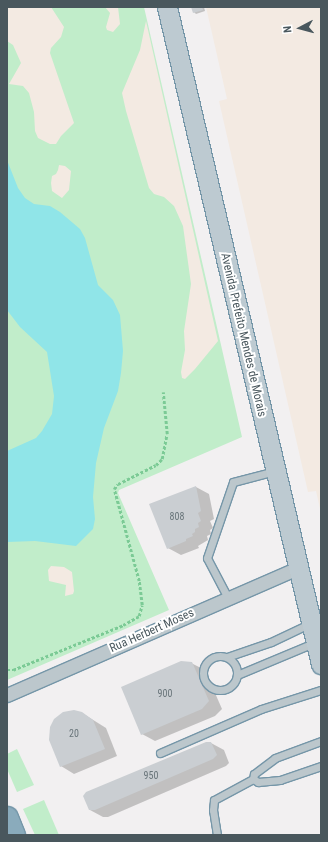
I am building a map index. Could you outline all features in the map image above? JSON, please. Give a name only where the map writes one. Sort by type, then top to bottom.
[{"type":"highway","points":[[7,818],[14,835]]},
{"type":"street","name":"Avenida Prefeito Mendes de Morais","points":[[167,7],[321,664]]},
{"type":"street","name":"Rua Herbert Moses","points":[[7,695],[298,568]]},
{"type":"lane","points":[[228,598],[207,558],[233,482],[275,471]]},
{"type":"lane","points":[[227,657],[234,663],[237,675],[234,683],[225,689],[214,689],[206,682],[204,671],[209,660],[219,656],[227,657],[271,642],[312,623]]},
{"type":"lane","points":[[237,675],[316,642]]},
{"type":"lane","points":[[160,753],[261,709],[321,690]]},
{"type":"lane","points":[[217,835],[213,810],[214,800],[253,779],[254,774],[275,758],[321,741]]},
{"type":"lane","points":[[253,779],[258,782],[280,780],[321,766]]},
{"type":"path","points":[[7,670],[12,670],[123,625],[139,616],[142,605],[139,581],[114,489],[118,484],[156,465],[162,459],[167,434],[163,392]]},
{"type":"green space","points":[[7,7],[144,7],[242,437],[119,490],[118,493],[169,610],[7,680]]},
{"type":"green space","points":[[17,749],[34,785],[17,792],[7,769],[7,754]]},
{"type":"green space","points":[[44,800],[59,835],[35,835],[23,809]]},
{"type":"sand","points":[[7,7],[51,7],[64,27],[61,37],[51,48],[50,53],[74,123],[61,136],[56,144],[50,144],[38,138],[35,131],[34,112],[29,93],[23,86],[9,84],[21,63],[13,45],[7,41]]},
{"type":"sand","points":[[105,7],[118,7],[120,24],[113,32],[107,30],[106,27],[110,13]]},
{"type":"sand","points":[[206,7],[321,7],[321,513],[316,491],[308,492],[219,101],[227,99]]},
{"type":"sand","points":[[146,21],[218,341],[185,379],[182,378],[181,372],[185,350],[184,331],[191,284],[183,226],[174,206],[164,197],[154,194],[149,188],[122,93],[140,50]]},
{"type":"sand","points":[[59,165],[65,166],[71,171],[69,190],[62,198],[52,191],[51,183],[52,176],[56,174]]},
{"type":"sand","points":[[51,566],[64,567],[72,572],[73,594],[65,596],[66,585],[49,581],[48,570]]},
{"type":"water","points":[[7,160],[18,188],[25,198],[34,204],[50,206],[60,212],[80,229],[85,238],[98,285],[113,300],[120,315],[123,351],[121,373],[118,391],[104,428],[96,463],[93,497],[95,519],[93,529],[76,546],[35,541],[7,542],[7,451],[36,438],[42,431],[52,414],[54,396],[47,352],[20,327],[7,310]]},
{"type":"building","points":[[191,7],[202,7],[203,10],[193,13]]},
{"type":"building","points":[[196,486],[201,511],[198,513],[201,521],[198,523],[199,527],[195,529],[195,532],[192,534],[193,536],[186,539],[186,541],[167,549],[149,504]]},
{"type":"building","points":[[181,661],[192,662],[209,701],[202,709],[141,735],[121,687]]},
{"type":"building","points":[[74,710],[82,712],[93,720],[105,749],[60,767],[49,740],[50,727],[54,719],[63,712]]},
{"type":"building","points":[[206,742],[211,742],[217,755],[213,759],[95,810],[89,810],[83,796],[86,792]]}]
